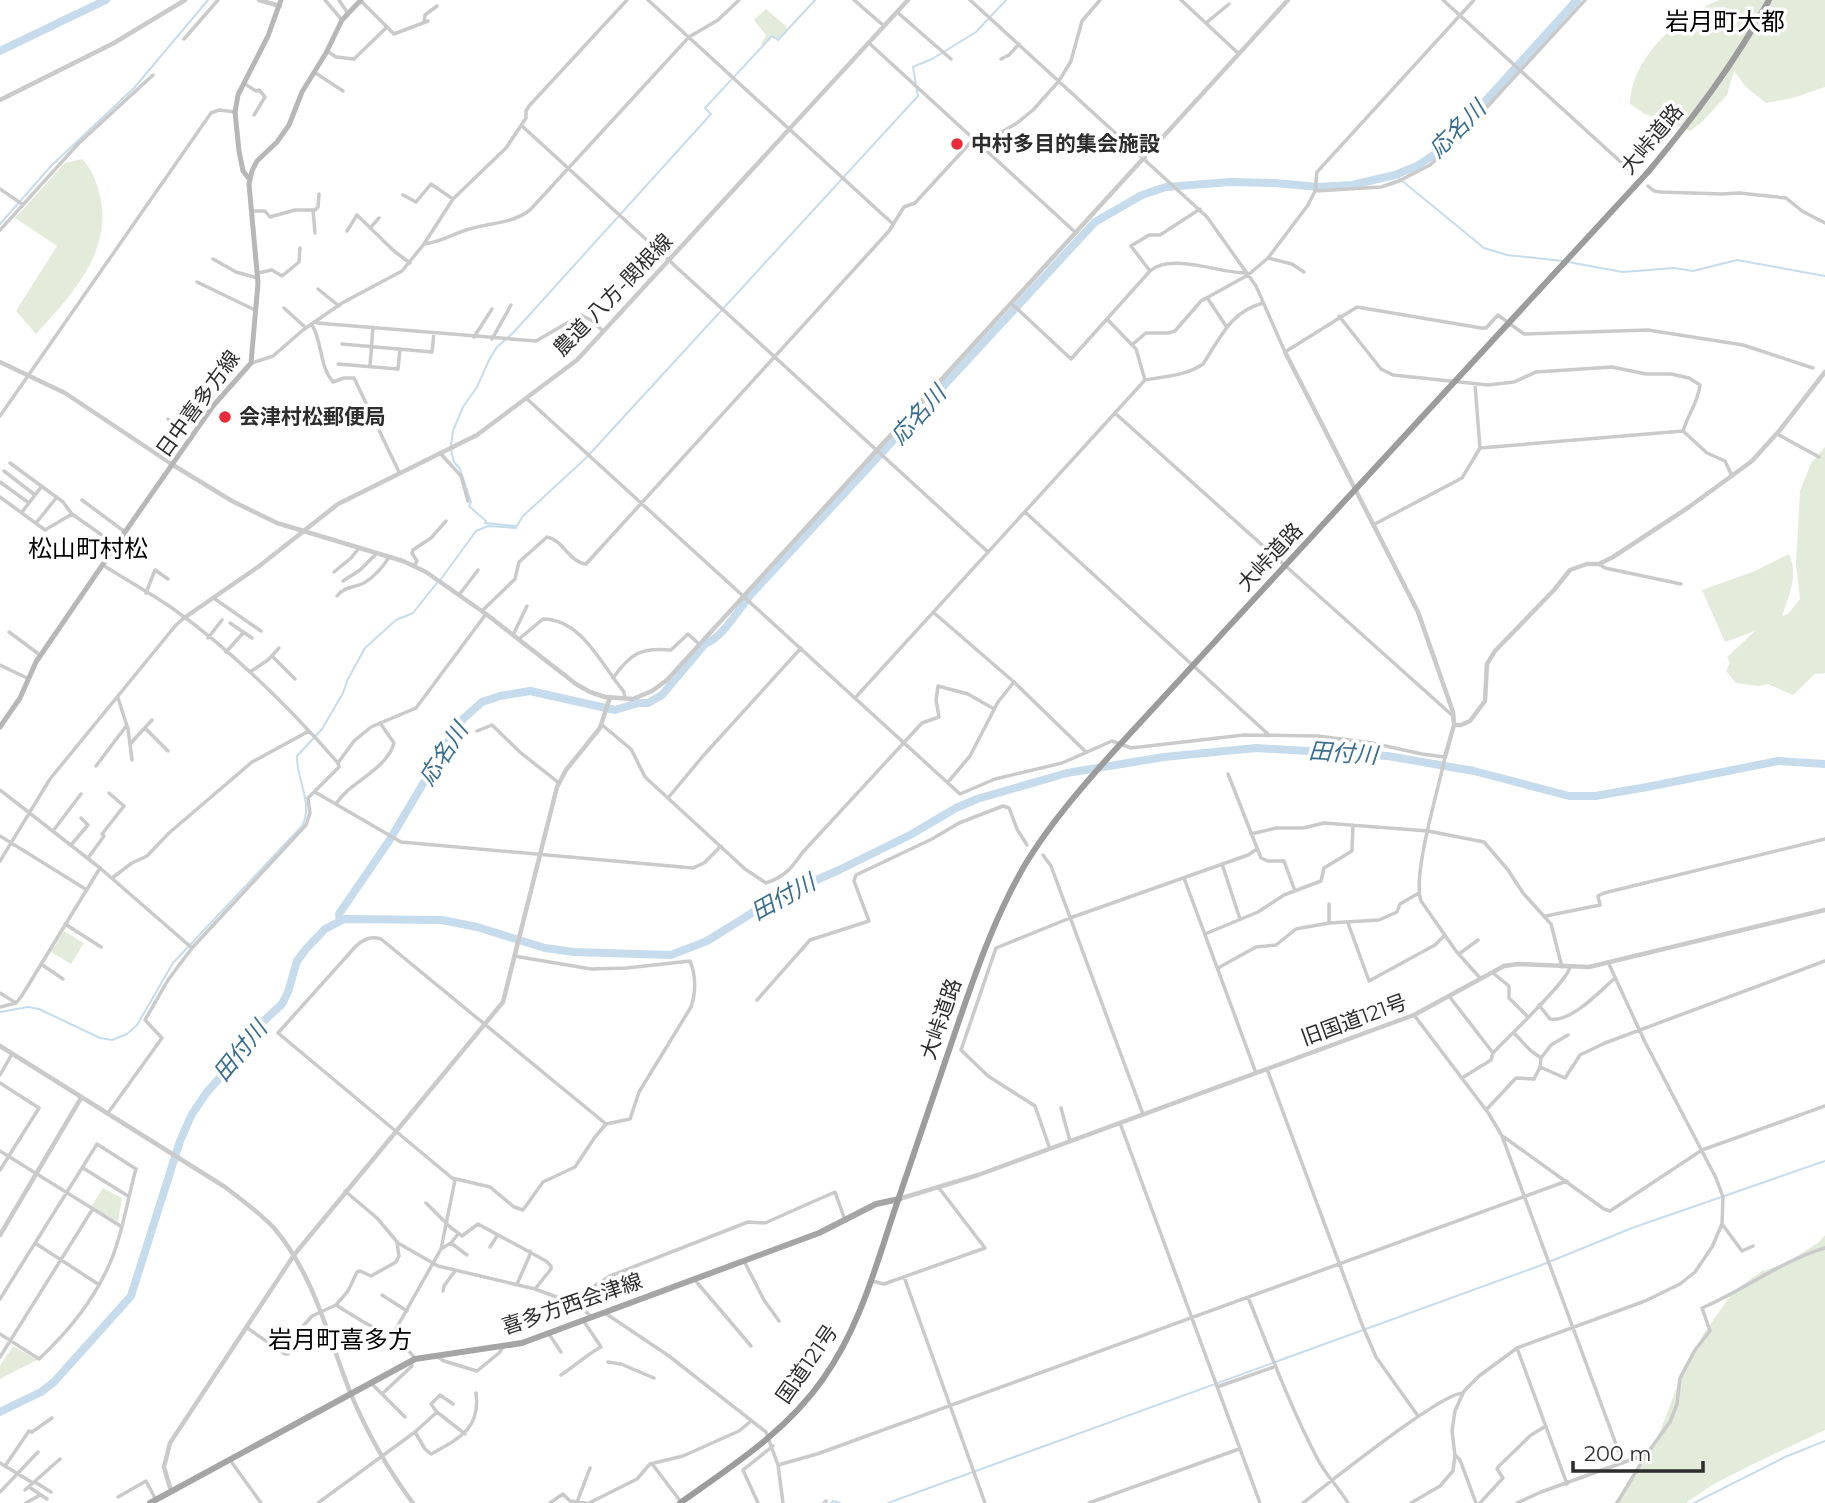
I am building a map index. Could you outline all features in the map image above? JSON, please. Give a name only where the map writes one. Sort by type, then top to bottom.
[{"type":"highway","name":"大峠道路","points":[[899,1199],[991,932],[1027,862],[1056,819],[1114,751],[1648,172],[1696,114],[1739,52],[1769,0]]},
{"type":"highway","name":"国道121号","points":[[681,1503],[769,1438],[801,1407],[829,1371],[857,1322],[899,1199]]},
{"type":"main road","points":[[250,180],[257,161],[286,129],[302,92],[342,20],[361,0]]},
{"type":"main road","points":[[235,112],[243,83],[268,36],[281,3]]},
{"type":"main road","name":"日中喜多方線","points":[[0,727],[16,704],[40,656],[116,545],[218,399],[251,363],[258,275],[250,180],[243,171],[235,112]]},
{"type":"main road","name":"喜多方西会津線","points":[[153,1502],[413,1360],[522,1343],[819,1233],[876,1204],[899,1199]]},
{"type":"street","points":[[0,100],[114,43],[186,0]]},
{"type":"street","points":[[184,39],[218,0]]},
{"type":"street","points":[[259,0],[281,3]]},
{"type":"street","points":[[326,0],[342,20]]},
{"type":"street","points":[[340,0],[347,12]]},
{"type":"street","points":[[361,0],[394,34],[426,21],[425,15],[437,6]]},
{"type":"street","points":[[251,363],[273,356],[306,328],[339,306],[394,277],[410,262],[453,199],[506,148],[522,126],[529,106],[627,0]]},
{"type":"street","points":[[854,0],[884,26]]},
{"type":"street","name":"農道 八方-関根線","points":[[184,618],[215,599],[338,504],[477,435],[577,360],[908,0]]},
{"type":"street","points":[[970,0],[1200,209],[1256,286],[1285,352],[1418,612],[1454,716],[1428,831],[1419,893],[1421,901],[1445,935],[1481,978]]},
{"type":"street","points":[[107,1114],[162,1038],[146,1023],[146,1015],[168,980],[192,948],[306,825],[310,813],[308,798],[339,767],[338,763],[354,741],[371,727],[416,708],[484,613],[515,579],[519,562],[544,538],[554,539],[575,559],[583,565],[586,564],[640,501],[893,224],[904,206],[915,203],[975,140],[985,139],[1017,123],[1034,110],[1072,61],[1082,21],[1100,0]]},
{"type":"street","points":[[1181,0],[1239,54]]},
{"type":"street","points":[[0,362],[65,393],[232,501],[302,532],[414,566],[459,594],[582,688],[609,700],[642,696],[659,687],[699,644],[1012,305],[1075,232],[1288,0]]},
{"type":"street","points":[[1443,0],[1634,174]]},
{"type":"street","points":[[1133,344],[1146,333],[1175,331],[1201,301],[1247,274],[1268,258],[1303,213],[1315,189],[1317,172],[1474,0]]},
{"type":"street","points":[[1315,189],[1374,189],[1416,173],[1442,155],[1585,0]]},
{"type":"street","points":[[650,1],[893,224]]},
{"type":"street","points":[[424,244],[444,240],[468,229],[508,223],[521,217],[689,37],[718,20],[737,1]]},
{"type":"street","points":[[1206,23],[1230,4]]},
{"type":"street","points":[[897,12],[951,59]]},
{"type":"street","points":[[327,51],[336,57],[354,59],[387,27]]},
{"type":"street","points":[[869,43],[1075,232]]},
{"type":"street","points":[[1001,59],[1019,44]]},
{"type":"street","points":[[314,72],[343,91]]},
{"type":"street","points":[[0,230],[78,144],[153,75]]},
{"type":"street","points":[[243,83],[258,90],[265,97],[254,115]]},
{"type":"street","points":[[0,416],[211,113],[219,110],[235,112]]},
{"type":"street","points":[[522,126],[988,552]]},
{"type":"street","points":[[403,195],[416,202],[431,184],[453,199]]},
{"type":"street","points":[[1648,186],[1661,192],[1739,192],[1786,198],[1802,211],[1825,223]]},
{"type":"street","points":[[0,188],[22,204]]},
{"type":"street","points":[[252,211],[265,211],[270,217],[295,210],[313,210],[318,207],[319,194]]},
{"type":"street","points":[[1150,271],[1131,246],[1149,235],[1160,235],[1200,209]]},
{"type":"street","points":[[313,210],[315,233]]},
{"type":"street","points":[[347,231],[357,215],[394,251],[410,262]]},
{"type":"street","points":[[371,227],[379,218]]},
{"type":"street","points":[[213,258],[233,271],[258,275],[272,270],[282,276],[299,262],[300,248]]},
{"type":"street","points":[[1268,258],[1292,264],[1304,272]]},
{"type":"street","points":[[1012,305],[1071,359],[1150,271],[1161,264],[1247,274]]},
{"type":"street","points":[[197,282],[256,310]]},
{"type":"street","points":[[318,289],[339,306]]},
{"type":"street","points":[[1208,299],[1226,326]]},
{"type":"street","points":[[855,698],[1145,380],[1180,375],[1203,364],[1226,326],[1247,307],[1263,303]]},
{"type":"street","points":[[492,339],[511,304]]},
{"type":"street","points":[[1285,352],[1357,307],[1481,328],[1486,328],[1498,315],[1524,334],[1648,330],[1743,345],[1813,368]]},
{"type":"street","points":[[284,308],[306,328]]},
{"type":"street","points":[[474,337],[492,309]]},
{"type":"street","points":[[313,324],[536,341],[580,315],[591,320],[604,332]]},
{"type":"street","points":[[1339,316],[1386,373],[1475,384],[1514,382],[1536,372],[1602,368],[1629,369],[1655,375],[1671,374],[1689,379],[1700,385],[1695,407],[1683,431]]},
{"type":"street","points":[[1107,319],[1133,344],[1145,380]]},
{"type":"street","points":[[313,324],[323,365],[331,380],[334,382],[353,377]]},
{"type":"street","points":[[370,366],[373,327]]},
{"type":"street","points":[[342,344],[432,352],[434,333]]},
{"type":"street","points":[[338,365],[398,369],[400,349]]},
{"type":"street","points":[[355,365],[353,377],[399,472]]},
{"type":"street","points":[[1454,725],[1466,724],[1485,701],[1489,659],[1570,570],[1587,564],[1600,564],[1657,529],[1732,476],[1759,455],[1825,372]]},
{"type":"street","points":[[1373,525],[1462,478],[1480,449],[1475,384]]},
{"type":"street","points":[[526,398],[958,793],[963,794],[995,779],[1062,763],[1107,742],[1131,748],[1244,735],[1331,738],[1445,758]]},
{"type":"street","points":[[1116,414],[1454,716]]},
{"type":"street","points":[[169,419],[191,439]]},
{"type":"street","points":[[1480,449],[1683,431],[1707,453],[1725,461],[1732,476]]},
{"type":"street","points":[[1777,434],[1819,457]]},
{"type":"street","points":[[440,453],[462,478],[468,501]]},
{"type":"street","points":[[10,463],[67,505],[72,514],[116,545]]},
{"type":"street","points":[[4,471],[35,495]]},
{"type":"street","points":[[0,482],[29,503]]},
{"type":"street","points":[[22,512],[42,486]]},
{"type":"street","points":[[0,496],[45,530],[72,514]]},
{"type":"street","points":[[36,523],[57,497]]},
{"type":"street","points":[[82,500],[125,532]]},
{"type":"street","points":[[1025,512],[1269,736]]},
{"type":"street","points":[[414,566],[417,561],[412,550],[431,538],[446,521]]},
{"type":"street","points":[[334,572],[359,548]]},
{"type":"street","points":[[343,581],[360,570],[377,553]]},
{"type":"street","points":[[337,596],[342,590],[364,582],[380,569],[389,557]]},
{"type":"street","points":[[1600,564],[1605,568],[1681,584]]},
{"type":"street","points":[[103,565],[184,618],[275,693],[338,763]]},
{"type":"street","points":[[146,593],[155,570],[168,579]]},
{"type":"street","points":[[459,594],[478,570]]},
{"type":"street","points":[[215,599],[261,631]]},
{"type":"street","points":[[513,635],[527,606]]},
{"type":"street","points":[[933,611],[1014,682],[1086,752]]},
{"type":"street","points":[[0,861],[50,779],[184,618]]},
{"type":"street","points":[[519,639],[544,619],[563,624],[595,652],[624,692],[625,698]]},
{"type":"street","points":[[208,638],[222,620]]},
{"type":"street","points":[[230,623],[252,638]]},
{"type":"street","points":[[9,632],[40,656]]},
{"type":"street","points":[[226,652],[244,632]]},
{"type":"street","points":[[613,678],[636,653],[658,647],[671,650],[688,634],[699,644]]},
{"type":"street","points":[[250,672],[272,657],[279,648]]},
{"type":"street","points":[[668,798],[801,648]]},
{"type":"street","points":[[272,657],[295,679]]},
{"type":"street","points":[[0,665],[29,679]]},
{"type":"street","points":[[947,782],[970,756],[994,709],[1014,682]]},
{"type":"street","points":[[602,725],[631,749],[645,777],[762,882],[778,878],[795,865],[802,853],[925,720],[939,717],[936,696],[938,687],[968,694],[994,709]]},
{"type":"street","points":[[118,698],[127,725],[132,760]]},
{"type":"street","points":[[172,1492],[164,1467],[170,1443],[294,1255],[503,1002],[559,783],[566,770],[602,725],[609,700]]},
{"type":"street","points":[[131,743],[152,720]]},
{"type":"street","points":[[336,804],[347,789],[368,774],[392,749],[394,743],[380,723]]},
{"type":"street","points":[[96,766],[127,725]]},
{"type":"street","points":[[477,731],[492,725],[559,783]]},
{"type":"street","points":[[145,728],[168,751]]},
{"type":"street","points":[[112,878],[147,856],[169,833],[252,762],[309,731]]},
{"type":"street","points":[[1228,774],[1261,858],[1265,861],[1284,861],[1295,891]]},
{"type":"street","points":[[0,790],[88,858],[192,948]]},
{"type":"street","points":[[315,792],[401,842],[693,868],[704,863],[721,846]]},
{"type":"street","points":[[88,858],[104,836],[102,834],[124,806],[109,793]]},
{"type":"street","points":[[53,831],[81,794]]},
{"type":"street","points":[[757,1000],[810,940],[869,921],[854,881],[856,875],[966,820],[1003,806],[1009,808],[1027,845]]},
{"type":"street","points":[[71,845],[88,825],[81,818]]},
{"type":"street","points":[[1251,834],[1276,828],[1303,828],[1321,823],[1428,831],[1485,842],[1523,893],[1545,916],[1553,929],[1562,967]]},
{"type":"street","points":[[1205,934],[1319,882],[1324,868],[1350,854],[1353,825]]},
{"type":"street","points":[[0,836],[87,890]]},
{"type":"street","points":[[1545,916],[1600,905],[1598,896],[1604,893],[1825,839]]},
{"type":"street","points":[[1050,1149],[1035,1106],[988,1076],[961,1050],[996,948],[1257,849]]},
{"type":"street","points":[[1043,855],[1047,858],[1143,1114]]},
{"type":"street","points":[[1222,864],[1240,919]]},
{"type":"street","points":[[0,1007],[16,1003],[100,868]]},
{"type":"street","points":[[1184,877],[1256,1073]]},
{"type":"street","points":[[1218,968],[1255,947],[1276,945],[1296,929],[1329,923],[1379,920],[1396,912],[1400,904],[1419,893]]},
{"type":"street","points":[[1329,904],[1329,923]]},
{"type":"street","name":"旧国道121号","points":[[899,1199],[939,1188],[1050,1149],[1414,1015],[1492,972],[1514,964],[1589,967],[1825,911]]},
{"type":"street","points":[[1348,923],[1369,981],[1435,945],[1445,935]]},
{"type":"street","points":[[65,924],[101,947]]},
{"type":"street","points":[[515,953],[591,969],[690,961],[695,994],[691,1007],[639,1092],[630,1119],[606,1124],[575,1167],[543,1182],[523,1210],[514,1207],[490,1187],[455,1180],[278,1033],[356,946],[372,937],[381,939],[606,1124]]},
{"type":"street","points":[[1460,954],[1478,940]]},
{"type":"street","points":[[1540,1067],[1565,1079],[1580,1055],[1639,1030],[1825,961]]},
{"type":"street","points":[[1411,1503],[1440,1486],[1449,1477],[1455,1455],[1452,1424],[1463,1393],[1479,1376],[1517,1348],[1645,1301],[1687,1280],[1704,1261],[1722,1224],[1723,1197],[1608,962]]},
{"type":"street","points":[[41,964],[63,979]]},
{"type":"street","points":[[1462,1078],[1492,1060],[1493,1054],[1570,972],[1570,967]]},
{"type":"street","points":[[1492,972],[1509,986],[1509,998],[1528,1017]]},
{"type":"street","points":[[1539,1005],[1550,1019],[1558,1020],[1579,1010],[1615,978]]},
{"type":"street","points":[[0,993],[16,1003]]},
{"type":"street","points":[[1449,996],[1493,1054]]},
{"type":"street","points":[[1414,1015],[1486,1110],[1502,1136],[1623,1463]]},
{"type":"street","points":[[1514,1033],[1541,1058]]},
{"type":"street","points":[[1486,1110],[1517,1078],[1534,1079],[1541,1058],[1551,1045],[1569,1035]]},
{"type":"street","points":[[0,1046],[189,1165],[252,1208],[274,1229],[294,1255],[321,1313],[351,1393],[383,1456],[413,1503]]},
{"type":"street","points":[[0,1075],[12,1054]]},
{"type":"street","points":[[1267,1069],[1376,1357],[1418,1416]]},
{"type":"street","points":[[0,1083],[38,1108],[0,1170]]},
{"type":"street","points":[[0,1235],[81,1098]]},
{"type":"street","points":[[1502,1136],[1604,1209],[1611,1211],[1702,1150],[1825,1106]]},
{"type":"street","points":[[1061,1108],[1070,1141]]},
{"type":"street","points":[[1120,1123],[1260,1503]]},
{"type":"street","points":[[0,1299],[2,1291],[97,1144],[136,1168],[122,1227],[110,1262],[67,1331],[39,1359],[0,1334]]},
{"type":"street","points":[[0,1152],[122,1227]]},
{"type":"street","points":[[83,1168],[128,1196]]},
{"type":"street","points":[[393,1336],[441,1249],[455,1180]]},
{"type":"street","points":[[778,1465],[805,1458],[950,1406],[1567,1181]]},
{"type":"street","points":[[872,1281],[880,1284],[904,1277],[985,1248],[939,1188]]},
{"type":"street","points":[[345,1191],[377,1218],[397,1243],[433,1263],[535,1289],[574,1304],[592,1317]]},
{"type":"street","points":[[574,1304],[584,1292],[610,1276],[748,1222],[765,1223],[835,1192],[845,1220]]},
{"type":"street","points":[[426,1203],[458,1234],[464,1237],[478,1224],[530,1251],[551,1266],[535,1289]]},
{"type":"street","points":[[0,1357],[92,1210]]},
{"type":"street","points":[[1722,1224],[1742,1251],[1754,1246]]},
{"type":"street","points":[[441,1249],[451,1243],[458,1234]]},
{"type":"street","points":[[490,1247],[497,1236]]},
{"type":"street","points":[[35,1243],[98,1284]]},
{"type":"street","points":[[246,1327],[287,1354],[303,1326],[312,1316],[336,1305],[348,1291],[357,1272],[371,1276],[396,1262],[399,1256],[397,1243]]},
{"type":"street","points":[[451,1243],[467,1255]]},
{"type":"street","points":[[1617,1503],[1670,1422],[1677,1405],[1680,1378],[1695,1350],[1710,1331],[1702,1308],[1733,1295],[1771,1272],[1825,1248]]},
{"type":"street","points":[[517,1284],[530,1251]]},
{"type":"street","points":[[744,1261],[764,1300],[779,1321]]},
{"type":"street","points":[[443,1291],[455,1270]]},
{"type":"street","points":[[904,1277],[985,1503]]},
{"type":"street","points":[[694,1279],[751,1346]]},
{"type":"street","points":[[382,1295],[407,1311]]},
{"type":"street","points":[[1248,1297],[1273,1364],[1318,1459],[1348,1503]]},
{"type":"street","points":[[336,1305],[393,1336],[411,1351],[412,1366],[382,1394]]},
{"type":"street","points":[[604,1312],[670,1356],[766,1432],[778,1465],[783,1503]]},
{"type":"street","points":[[561,1375],[582,1361],[587,1354],[601,1347],[583,1320]]},
{"type":"street","points":[[548,1332],[561,1352]]},
{"type":"street","points":[[438,1355],[444,1361],[477,1371],[503,1347]]},
{"type":"street","points":[[1517,1348],[1567,1484]]},
{"type":"street","points":[[608,1362],[621,1364],[654,1378]]},
{"type":"street","points":[[1217,1387],[1273,1364]]},
{"type":"street","points":[[370,1383],[405,1418]]},
{"type":"street","points":[[415,1432],[431,1454],[465,1434],[476,1410],[476,1393]]},
{"type":"street","points":[[1303,1503],[1418,1416],[1450,1396],[1463,1393]]},
{"type":"street","points":[[453,1404],[439,1395],[431,1404],[436,1412],[465,1434]]},
{"type":"street","points":[[318,1503],[415,1432],[436,1412]]},
{"type":"street","points":[[51,1492],[2,1464],[29,1432],[52,1418]]},
{"type":"street","points":[[550,1503],[563,1494],[570,1501],[588,1503],[637,1479],[652,1464],[683,1456],[739,1431],[751,1421]]},
{"type":"street","points":[[1455,1455],[1460,1460],[1478,1503],[1503,1478],[1498,1467],[1536,1431],[1546,1426]]},
{"type":"street","points":[[758,1503],[743,1470],[772,1446]]},
{"type":"street","points":[[1090,1503],[1240,1448]]},
{"type":"street","points":[[0,1492],[38,1452]]},
{"type":"street","points":[[1517,1503],[1646,1455]]},
{"type":"street","points":[[47,1499],[27,1488],[60,1460]]},
{"type":"street","points":[[230,1460],[261,1503]]},
{"type":"street","points":[[652,1464],[681,1503]]},
{"type":"street","points":[[577,1502],[590,1468]]},
{"type":"street","points":[[118,1497],[146,1481],[153,1502]]},
{"type":"street","points":[[26,1503],[40,1495]]},
{"type":"green space","points":[[1719,0],[1825,0],[1825,87],[1793,98],[1766,103],[1745,86],[1734,71],[1727,95],[1690,131],[1643,113],[1630,104],[1639,70],[1648,55],[1673,28],[1703,7]]},
{"type":"green space","points":[[766,9],[787,27],[787,32],[778,41],[772,37],[764,46],[761,44],[766,35],[754,20]]},
{"type":"green space","points":[[82,159],[93,174],[99,192],[101,233],[87,270],[36,334],[16,311],[57,246],[15,218],[65,163]]},
{"type":"green space","points":[[1825,447],[1825,673],[1815,674],[1793,695],[1768,684],[1759,686],[1736,683],[1726,671],[1730,663],[1727,657],[1755,631],[1725,642],[1702,590],[1755,571],[1789,554],[1793,577],[1782,616],[1788,614],[1800,599],[1796,564],[1800,491],[1811,463]]},
{"type":"green space","points":[[64,931],[84,943],[71,964],[51,952]]},
{"type":"green space","points":[[103,1188],[122,1198],[118,1222],[91,1207]]},
{"type":"green space","points":[[1825,1235],[1825,1430],[1712,1485],[1686,1503],[1614,1503],[1641,1467],[1659,1434],[1677,1387],[1704,1333],[1733,1292],[1762,1271],[1785,1264],[1819,1242]]},
{"type":"green space","points":[[13,1346],[37,1360],[0,1379],[0,1366]]},
{"type":"waterway","points":[[0,51],[106,0]]},
{"type":"waterway","points":[[0,224],[51,166],[134,88],[208,0]]},
{"type":"waterway","points":[[451,445],[453,431],[463,407],[477,387],[497,347],[513,333],[711,114],[705,108],[772,36],[778,40],[815,0]]},
{"type":"waterway","points":[[516,527],[523,516],[586,458],[918,96],[913,67],[932,59],[976,32],[1006,0]]},
{"type":"waterway","name":"応名川","points":[[340,921],[339,914],[389,841],[463,719],[482,702],[530,691],[615,710],[648,703],[662,695],[705,644],[719,635],[754,591],[1095,222],[1142,195],[1166,187],[1230,182],[1318,187],[1352,185],[1395,175],[1417,166],[1441,150],[1577,0]]},
{"type":"waterway","points":[[1395,175],[1484,248],[1507,255],[1563,261]]},
{"type":"waterway","points":[[1568,262],[1623,272],[1674,268],[1693,271],[1737,260],[1825,276]]},
{"type":"waterway","points":[[451,450],[471,502],[469,506],[485,523],[515,526]]},
{"type":"waterway","points":[[441,579],[476,531],[488,526],[516,528]]},
{"type":"waterway","points":[[0,1012],[28,1007],[39,1009],[100,1038],[112,1040],[127,1034],[137,1025],[173,963],[302,826],[306,809],[297,756],[322,729],[365,648],[396,620],[413,613],[437,583]]},
{"type":"waterway","name":"田付川","points":[[0,1412],[41,1392],[54,1382],[131,1296],[180,1141],[192,1114],[207,1092],[234,1062],[252,1032],[282,1004],[297,961],[306,949],[325,929],[344,919],[442,920],[477,927],[545,948],[574,952],[671,955],[707,941],[776,898],[839,870],[977,799],[1067,773],[1164,757],[1256,748],[1388,756],[1474,771],[1569,796],[1595,796],[1778,761],[1825,764]]},
{"type":"waterway","points":[[888,1503],[1539,1266],[1632,1228],[1825,1161]]},
{"type":"waterway","points":[[1694,1503],[1785,1457],[1825,1441]]},
{"type":"waterway","points":[[831,1503],[840,1503]]},
{"type":"place","name":"中村多目的集会施設","points":[[957,144]]},
{"type":"place","name":"会津村松郵便局","points":[[225,417]]},
{"type":"district","name":"岩月町大都","points":[[1725,22]]},
{"type":"district","name":"松山町村松","points":[[88,549]]},
{"type":"district","name":"岩月町喜多方","points":[[340,1340]]}]
